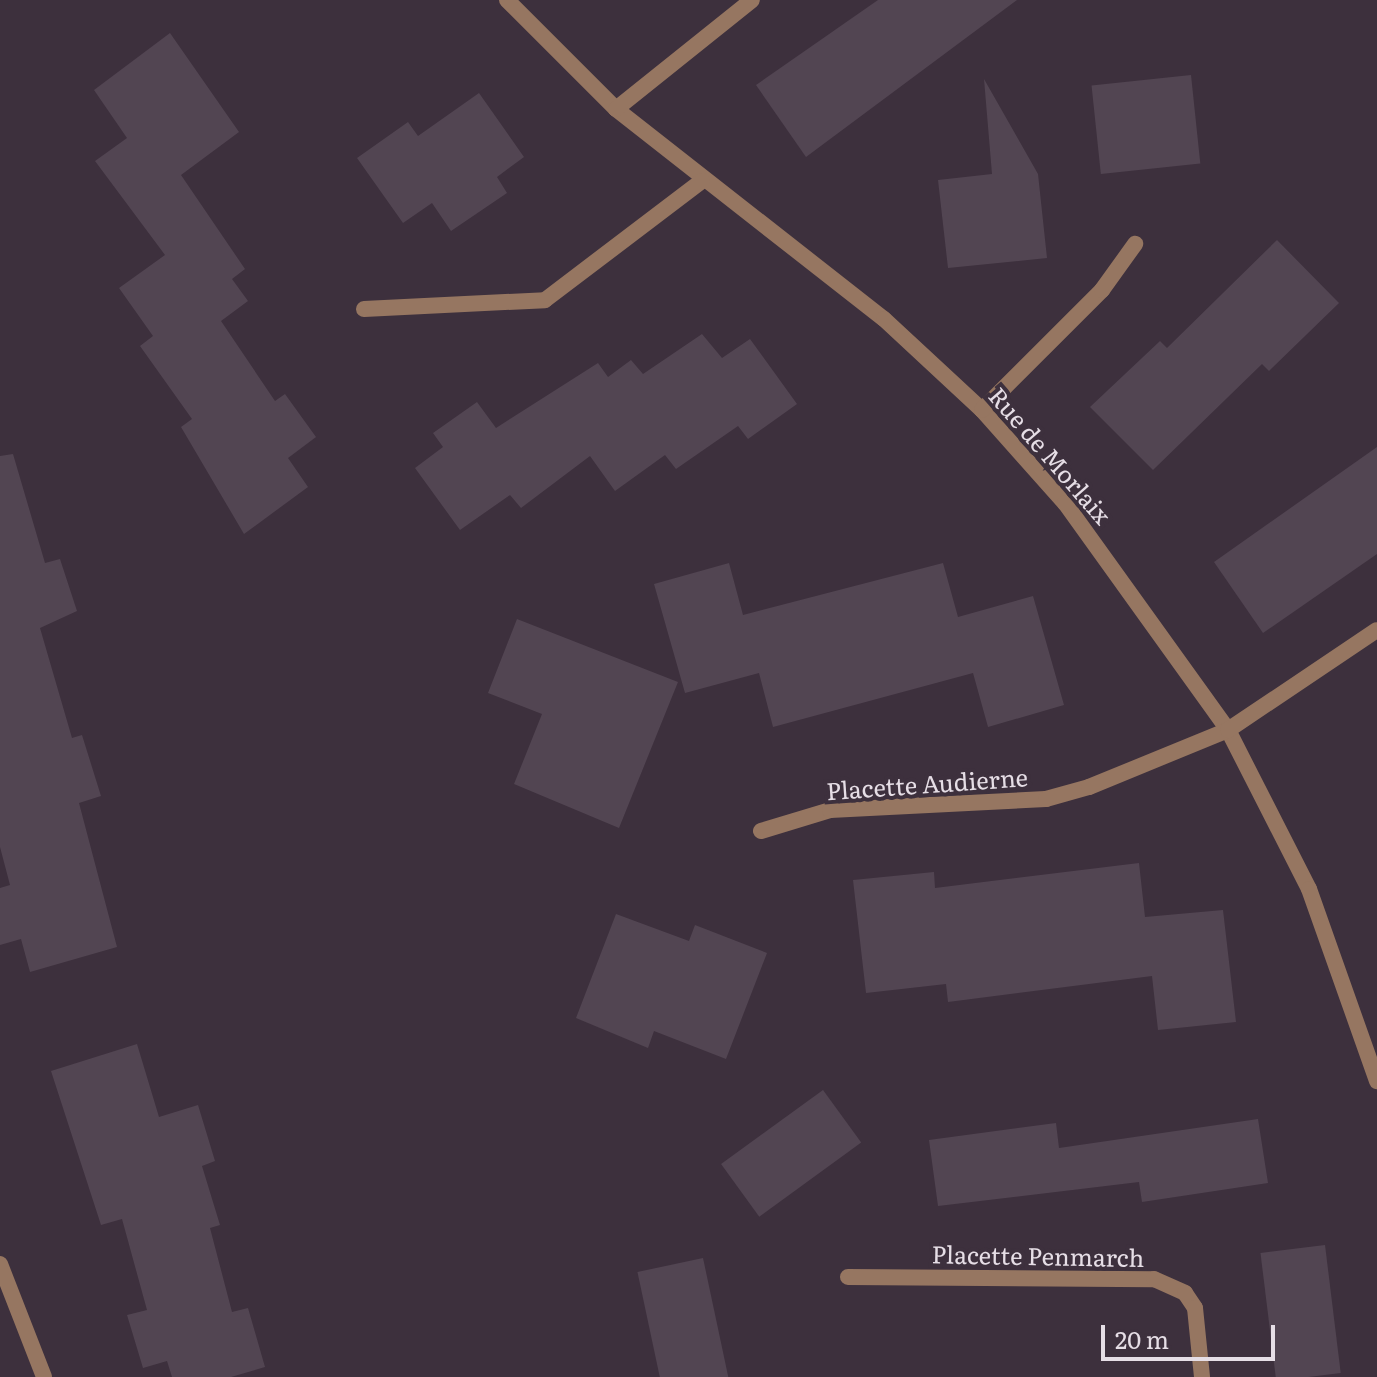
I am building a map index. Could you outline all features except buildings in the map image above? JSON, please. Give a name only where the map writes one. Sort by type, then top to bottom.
[{"type":"street","name":"Rue de Morlaix","points":[[507,0],[616,109],[702,181],[884,319],[982,410],[1136,594],[1228,730],[1309,889],[1377,1081]]},
{"type":"street","points":[[616,109],[752,0]]},
{"type":"street","points":[[364,309],[545,300],[702,181]]},
{"type":"street","points":[[982,410],[1102,290],[1135,244]]},
{"type":"street","name":"Placette Audierne","points":[[761,831],[830,810],[1046,799],[1228,730],[1377,630]]},
{"type":"street","points":[[0,1264],[44,1377]]},
{"type":"street","name":"Placette Penmarch","points":[[848,1277],[1154,1279],[1185,1293],[1195,1308],[1202,1377]]}]
